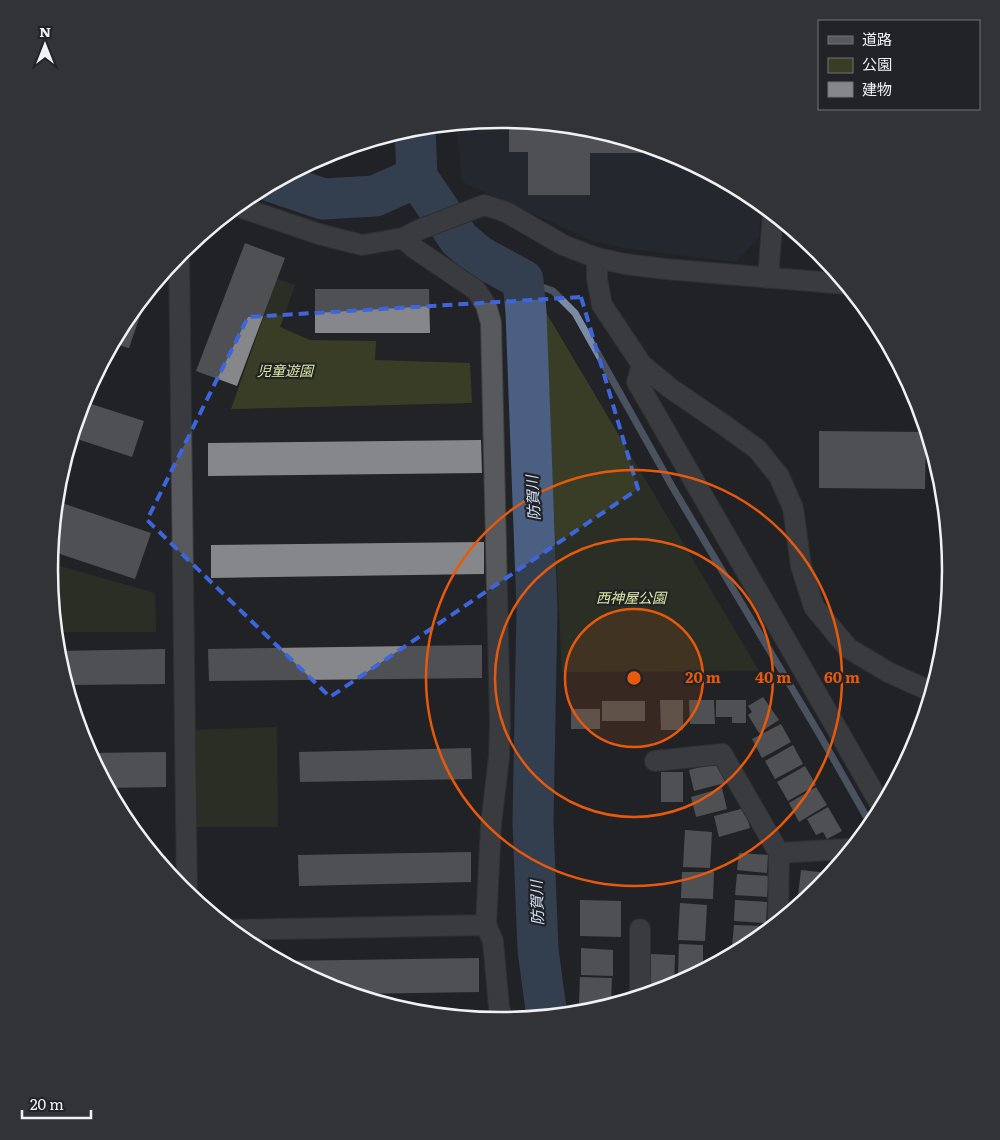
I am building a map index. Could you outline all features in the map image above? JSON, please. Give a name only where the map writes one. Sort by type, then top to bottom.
[{"type":"street","points":[[245,209],[322,236],[362,245],[403,238],[421,228],[484,205],[506,212],[563,246],[597,258],[624,264],[837,283]]},
{"type":"street","points":[[768,278],[772,222]]},
{"type":"street","points":[[403,238],[414,248],[476,290],[486,305],[491,323],[500,723],[499,757],[491,825],[486,925],[493,941],[500,1012]]},
{"type":"street","points":[[597,258],[597,279],[602,305],[642,365],[670,388],[724,424],[757,449],[779,476],[793,508],[801,566],[814,607],[848,648],[888,672],[926,689]]},
{"type":"street","points":[[179,265],[187,883]]},
{"type":"street","points":[[642,365],[637,382],[878,800]]},
{"type":"street","points":[[655,761],[722,754],[779,854],[778,914]]},
{"type":"street","points":[[779,854],[842,850]]},
{"type":"street","points":[[243,930],[486,925]]},
{"type":"street","points":[[640,929],[640,990]]},
{"type":"highlighted area","points":[[581,297],[638,489],[330,697],[147,520],[248,317]]},
{"type":"shaded area","points":[[529,128],[586,136],[642,151],[669,161],[721,187],[760,213],[759,237],[736,262],[629,249],[593,241],[462,182],[457,129]]},
{"type":"green space","name":"児童遊園","points":[[277,279],[295,285],[280,327],[310,340],[376,341],[375,360],[470,363],[472,403],[231,409]]},
{"type":"green space","name":"西神屋公園","points":[[544,309],[759,671],[562,672]]},
{"type":"green space","points":[[58,566],[155,593],[156,632],[62,632],[58,599]]},
{"type":"green space","points":[[277,727],[278,827],[193,827],[193,730]]},
{"type":"building","points":[[509,128],[529,128],[586,136],[647,153],[590,153],[590,195],[528,195],[528,152],[509,152]]},
{"type":"building","points":[[245,243],[285,258],[237,386],[196,371]]},
{"type":"building","points":[[315,289],[429,289],[430,333],[315,333]]},
{"type":"building","points":[[140,313],[141,313],[129,348],[119,345]]},
{"type":"building","points":[[90,404],[144,421],[132,457],[78,439]]},
{"type":"building","points":[[819,431],[920,432],[926,451],[925,489],[819,488]]},
{"type":"building","points":[[481,440],[482,473],[208,476],[208,443]]},
{"type":"building","points":[[63,503],[151,533],[135,579],[58,553]]},
{"type":"building","points":[[484,542],[484,574],[211,578],[211,545]]},
{"type":"building","points":[[482,645],[482,678],[209,681],[208,649]]},
{"type":"building","points":[[165,649],[165,684],[73,685],[65,651]]},
{"type":"building","points":[[763,697],[779,720],[759,733],[748,715],[752,712],[748,706]]},
{"type":"building","points":[[660,700],[683,700],[683,730],[661,730]]},
{"type":"building","points":[[689,700],[714,700],[715,724],[690,724]]},
{"type":"building","points":[[716,700],[746,700],[746,723],[732,723],[732,717],[716,717]]},
{"type":"building","points":[[602,701],[645,701],[645,721],[602,721]]},
{"type":"building","points":[[571,709],[600,709],[600,729],[571,729]]},
{"type":"building","points":[[781,724],[791,742],[762,758],[752,739]]},
{"type":"building","points":[[793,745],[803,764],[775,779],[765,761]]},
{"type":"building","points":[[471,748],[472,779],[300,782],[299,752]]},
{"type":"building","points":[[166,752],[166,787],[115,788],[97,753]]},
{"type":"building","points":[[720,762],[725,783],[694,791],[689,770]]},
{"type":"building","points":[[805,766],[816,785],[788,801],[777,782]]},
{"type":"building","points":[[661,772],[683,772],[683,802],[661,802]]},
{"type":"building","points":[[816,787],[827,805],[799,822],[789,803]]},
{"type":"building","points":[[722,788],[727,809],[696,817],[691,797]]},
{"type":"building","points":[[828,807],[842,831],[827,839],[823,832],[816,835],[807,819]]},
{"type":"building","points":[[745,808],[750,828],[719,837],[714,816]]},
{"type":"building","points":[[685,830],[712,832],[710,868],[683,867]]},
{"type":"building","points":[[471,852],[471,882],[299,886],[298,855]]},
{"type":"building","points":[[739,853],[768,855],[767,873],[737,870]]},
{"type":"building","points":[[801,870],[823,873],[799,896]]},
{"type":"building","points":[[682,872],[714,872],[713,899],[681,898]]},
{"type":"building","points":[[737,874],[769,876],[767,897],[735,895]]},
{"type":"building","points":[[580,900],[621,901],[621,937],[580,936]]},
{"type":"building","points":[[735,900],[767,902],[766,923],[734,921]]},
{"type":"building","points":[[680,903],[707,905],[705,941],[678,940]]},
{"type":"building","points":[[734,925],[762,926],[746,938],[732,946]]},
{"type":"building","points":[[679,944],[703,945],[703,963],[682,973],[678,973]]},
{"type":"building","points":[[581,948],[613,950],[613,976],[581,975]]},
{"type":"building","points":[[651,954],[675,955],[674,977],[650,986]]},
{"type":"building","points":[[479,958],[479,992],[374,994],[331,979],[293,961]]},
{"type":"building","points":[[580,977],[612,978],[611,998],[589,1003],[579,1003]]},
{"type":"waterway","points":[[415,136],[417,177]]},
{"type":"waterway","name":"防賀川","points":[[417,177],[459,239],[479,256],[523,280],[526,312],[537,609],[533,822],[538,950],[546,1010]]},
{"type":"waterway","name":"防賀川","points":[[282,185],[323,199],[375,196],[417,177]]},
{"type":"waterway","points":[[523,280],[553,291],[575,313],[673,488],[867,818]]}]
